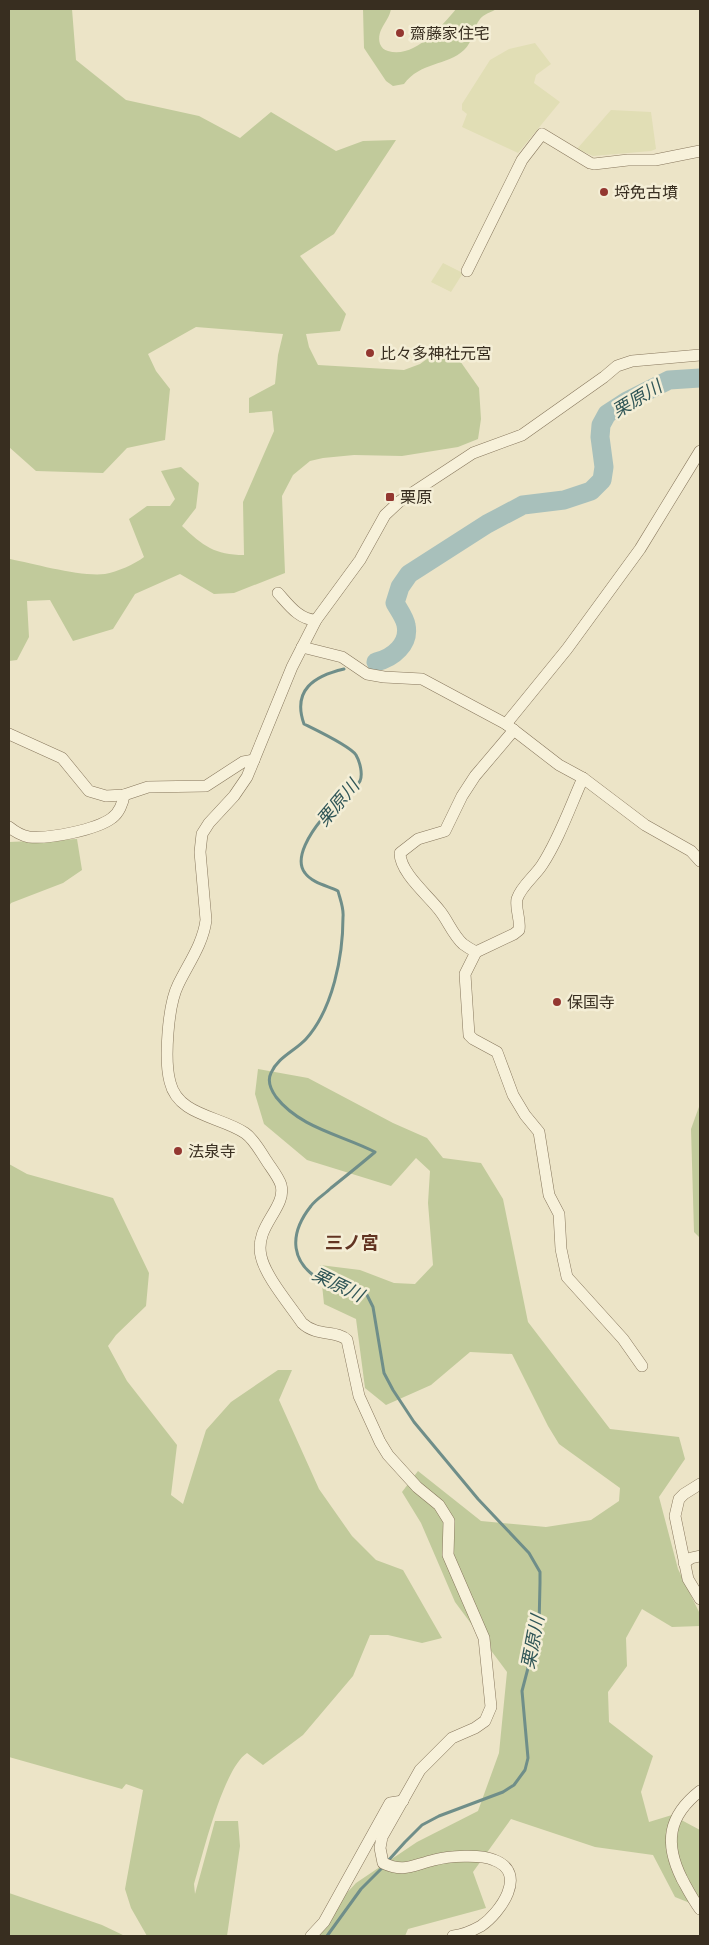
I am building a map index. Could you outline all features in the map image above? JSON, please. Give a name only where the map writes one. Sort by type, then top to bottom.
[{"type":"street","points":[[467,270],[522,160],[542,134],[594,164],[628,160],[655,160],[700,151]]},
{"type":"street","points":[[453,1936],[466,1933],[481,1926],[503,1903],[510,1889],[510,1874],[507,1869],[492,1859],[460,1857],[434,1859],[405,1868],[388,1865],[380,1848],[382,1837],[420,1770],[452,1738],[475,1728],[485,1721],[491,1707],[484,1638],[448,1555],[449,1521],[439,1505],[417,1487],[388,1455],[380,1442],[359,1396],[347,1340],[336,1334],[322,1333],[308,1328],[302,1323],[264,1266],[260,1254],[260,1241],[263,1230],[280,1201],[281,1185],[247,1134],[231,1125],[192,1110],[182,1103],[172,1090],[168,1072],[169,1014],[172,999],[205,931],[206,920],[200,852],[202,834],[209,823],[234,796],[247,777],[292,667],[316,620],[360,560],[385,515],[400,501],[473,453],[522,436],[617,366],[632,361],[700,354]]},
{"type":"street","points":[[476,952],[457,938],[440,911],[413,880],[400,859],[400,853],[418,839],[445,831],[462,796],[475,776],[640,549],[699,457]]},
{"type":"street","points":[[278,593],[295,611],[308,620],[316,620]]},
{"type":"street","points":[[302,647],[342,657],[367,674],[422,679],[510,727],[560,765],[583,778],[645,825],[691,851],[700,861]]},
{"type":"street","points":[[9,734],[62,758],[88,791],[106,796],[124,795],[148,787],[206,786],[243,762],[254,760]]},
{"type":"street","points":[[583,778],[542,865],[517,900],[519,914],[518,930],[514,934],[476,952],[465,974],[469,1035],[497,1052],[513,1095],[525,1115],[539,1132],[549,1195],[559,1214],[561,1249],[568,1277],[623,1339],[642,1366]]},
{"type":"street","points":[[9,827],[28,837],[56,836],[92,827],[112,818],[122,804],[124,795]]},
{"type":"street","points":[[700,1484],[684,1494],[676,1507],[675,1516],[688,1580],[700,1599]]},
{"type":"street","points":[[684,1563],[691,1558],[700,1556]]},
{"type":"street","points":[[700,1791],[680,1810],[674,1823],[671,1844],[675,1866],[693,1900],[700,1909]]},
{"type":"street","points":[[311,1936],[324,1922],[390,1804],[403,1801]]},
{"type":"shaded area","points":[[535,43],[551,64],[536,75],[534,83],[560,102],[518,153],[462,127],[467,114],[462,110],[462,104],[490,60],[509,49]]},
{"type":"shaded area","points":[[611,110],[651,112],[656,149],[593,156],[577,149]]},
{"type":"shaded area","points":[[443,263],[463,273],[451,292],[431,282]]},
{"type":"green space","points":[[9,9],[72,9],[76,60],[126,100],[199,116],[240,138],[271,112],[336,151],[363,141],[396,140],[334,234],[300,256],[346,314],[340,331],[306,334],[309,347],[318,365],[404,370],[420,364],[442,348],[453,351],[479,388],[481,419],[478,439],[458,447],[402,456],[354,455],[310,461],[293,475],[282,496],[285,573],[234,593],[214,594],[180,574],[135,594],[113,629],[73,641],[50,600],[27,601],[29,637],[17,660],[9,661],[10,559],[84,574],[105,574],[136,562],[144,557],[129,519],[147,506],[170,506],[175,499],[161,471],[181,467],[199,483],[196,508],[182,526],[196,539],[210,548],[234,555],[244,555],[243,502],[274,431],[272,411],[249,413],[249,398],[275,384],[278,355],[283,334],[196,327],[148,354],[156,371],[170,389],[165,440],[127,448],[103,473],[36,471],[9,447]]},
{"type":"green space","points":[[363,9],[391,9],[379,39],[382,48],[398,52],[417,46],[426,40],[456,9],[497,9],[480,19],[464,50],[450,59],[418,72],[404,84],[393,86],[386,81],[364,48]]},
{"type":"green space","points":[[77,839],[82,870],[63,883],[11,903],[9,906],[9,842]]},
{"type":"green space","points":[[258,1069],[308,1078],[393,1123],[427,1138],[443,1158],[481,1163],[503,1199],[528,1322],[610,1429],[679,1437],[685,1459],[659,1497],[678,1569],[700,1614],[700,1626],[672,1627],[642,1609],[626,1638],[627,1666],[608,1692],[609,1722],[653,1756],[641,1792],[649,1822],[672,1815],[700,1830],[700,1907],[675,1897],[653,1855],[595,1847],[511,1819],[473,1872],[486,1908],[408,1929],[405,1936],[307,1936],[356,1883],[417,1842],[478,1811],[499,1753],[507,1672],[455,1602],[421,1523],[402,1492],[418,1471],[481,1521],[546,1527],[591,1520],[619,1501],[620,1488],[559,1444],[512,1354],[470,1352],[431,1385],[386,1405],[365,1388],[356,1319],[324,1304],[320,1265],[360,1270],[394,1283],[415,1284],[433,1265],[428,1203],[430,1171],[416,1158],[391,1186],[307,1160],[264,1124],[255,1094]]},
{"type":"green space","points":[[700,1104],[700,1238],[694,1232],[691,1129]]},
{"type":"green space","points":[[9,1164],[27,1174],[113,1198],[149,1273],[146,1306],[116,1335],[108,1346],[127,1381],[177,1445],[171,1495],[183,1504],[206,1430],[231,1402],[278,1370],[292,1370],[279,1400],[319,1489],[352,1536],[376,1560],[403,1570],[442,1638],[422,1643],[388,1635],[370,1635],[353,1676],[303,1735],[263,1765],[247,1753],[238,1762],[230,1776],[215,1813],[194,1884],[195,1894],[215,1821],[238,1821],[240,1846],[227,1936],[147,1936],[131,1908],[125,1889],[143,1790],[126,1784],[122,1789],[9,1757]]},
{"type":"green space","points":[[9,1893],[102,1925],[125,1936],[9,1936]]},
{"type":"waterway","name":"栗原川","points":[[376,662],[394,654],[403,644],[407,632],[402,614],[395,603],[400,587],[409,574],[487,524],[523,505],[564,500],[591,491],[602,480],[604,467],[600,437],[601,425],[607,414],[627,401],[669,380],[700,378]]},
{"type":"waterway","name":"栗原川","points":[[344,669],[323,676],[308,686],[301,702],[304,724],[347,747],[356,755],[361,768],[361,778],[357,786],[326,814],[318,824],[305,845],[301,860],[302,867],[308,876],[316,882],[338,891],[343,914],[343,932],[338,965],[330,997],[315,1027],[302,1043],[274,1067],[270,1076],[270,1082],[276,1097],[297,1116],[309,1124],[375,1152],[313,1203],[299,1228],[296,1248],[304,1267],[313,1275],[329,1284],[367,1295],[373,1307],[384,1373],[393,1390],[414,1422],[478,1499],[529,1553],[540,1572],[539,1626],[522,1691],[528,1758],[525,1770],[514,1785],[503,1792],[439,1816],[422,1825],[387,1862]]},
{"type":"waterway","name":"栗原川","points":[[327,1936],[361,1889],[383,1867]]},
{"type":"place","name":"齋藤家住宅","points":[[400,33]]},
{"type":"place","name":"埒免古墳","points":[[604,192]]},
{"type":"place","name":"比々多神社元宮","points":[[370,353]]},
{"type":"place","name":"栗原","points":[[390,497]]},
{"type":"place","name":"保国寺","points":[[557,1002]]},
{"type":"place","name":"法泉寺","points":[[178,1151]]},
{"type":"district","name":"三ノ宮","points":[[352,1243]]}]
